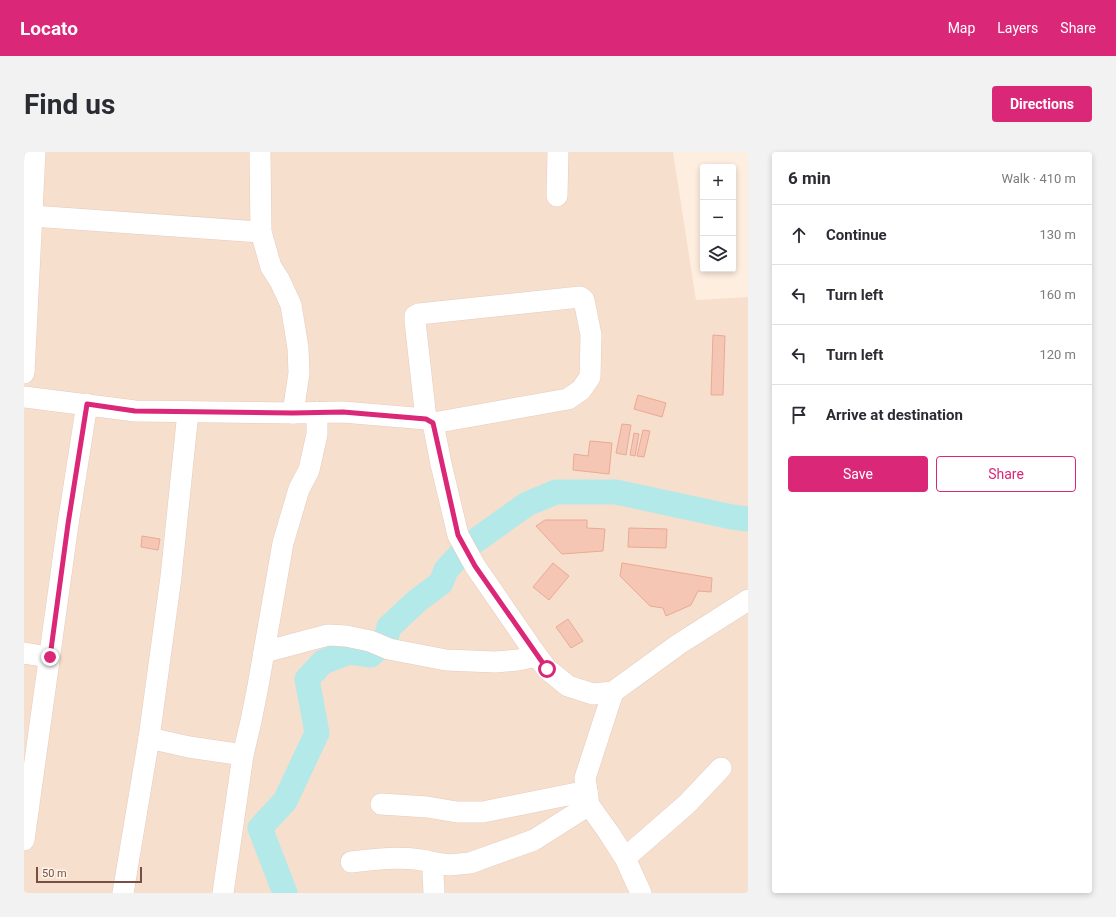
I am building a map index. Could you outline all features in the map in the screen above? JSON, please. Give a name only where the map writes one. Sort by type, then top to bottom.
[{"type":"street","points":[[24,373],[35,152]]},
{"type":"street","points":[[260,152],[261,232],[271,267],[280,281],[291,305],[298,348],[299,373],[293,413]]},
{"type":"street","points":[[557,196],[558,152]]},
{"type":"street","points":[[32,216],[261,232]]},
{"type":"street","points":[[24,397],[135,411],[293,413],[343,412],[430,421],[568,398],[582,390],[590,378],[591,335],[584,300],[580,297],[419,314],[415,316],[414,321],[430,421],[458,535],[475,566],[547,669],[568,686],[593,694],[613,692],[679,644],[748,600]]},
{"type":"street","points":[[24,840],[69,517],[87,404]]},
{"type":"street","points":[[123,893],[148,738],[171,577],[188,412]]},
{"type":"street","points":[[222,893],[243,755],[251,721],[283,543],[299,488],[309,470],[317,434],[317,412]]},
{"type":"street","points":[[264,652],[328,635],[346,636],[446,660],[495,662],[518,660],[537,656]]},
{"type":"street","points":[[24,653],[50,657]]},
{"type":"street","points":[[613,692],[585,778],[588,798],[625,858],[641,893]]},
{"type":"street","points":[[148,738],[188,747],[243,755]]},
{"type":"street","points":[[625,858],[687,804],[721,768]]},
{"type":"street","points":[[381,804],[427,807],[457,812],[483,812],[588,798]]},
{"type":"street","points":[[351,862],[390,858],[421,859],[449,865],[470,863],[534,840],[588,798]]},
{"type":"street","points":[[434,893],[433,874],[435,863]]},
{"type":"shaded area","points":[[24,152],[673,152],[696,300],[748,297],[748,893],[24,893]]},
{"type":"building","points":[[713,335],[725,336],[723,395],[711,395]]},
{"type":"building","points":[[638,395],[666,403],[662,417],[634,409]]},
{"type":"building","points":[[622,424],[631,425],[626,455],[616,453]]},
{"type":"building","points":[[643,430],[650,431],[644,457],[637,456]]},
{"type":"building","points":[[634,433],[639,434],[635,456],[630,455]]},
{"type":"building","points":[[590,441],[612,443],[609,474],[573,470],[574,454],[588,456]]},
{"type":"building","points":[[545,520],[587,520],[587,528],[605,529],[603,551],[562,554],[536,526]]},
{"type":"building","points":[[629,528],[667,529],[666,548],[628,547]]},
{"type":"building","points":[[142,536],[160,539],[158,550],[141,547]]},
{"type":"building","points":[[553,563],[569,576],[549,600],[533,587]]},
{"type":"building","points":[[622,563],[712,578],[711,592],[698,591],[691,605],[666,616],[663,608],[650,606],[620,576]]},
{"type":"building","points":[[568,619],[583,641],[571,648],[556,627]]},
{"type":"waterway","points":[[285,893],[260,828],[285,801],[317,733],[307,679],[323,662],[349,652],[371,655],[385,641],[389,627],[418,600],[441,583],[446,570],[468,546],[527,504],[556,492],[616,492],[732,517],[748,519]]},
{"type":"route","points":[[50,657],[68,524],[87,404],[135,411],[293,413],[343,412],[426,419],[433,423],[458,535],[475,566],[547,669]]}]
